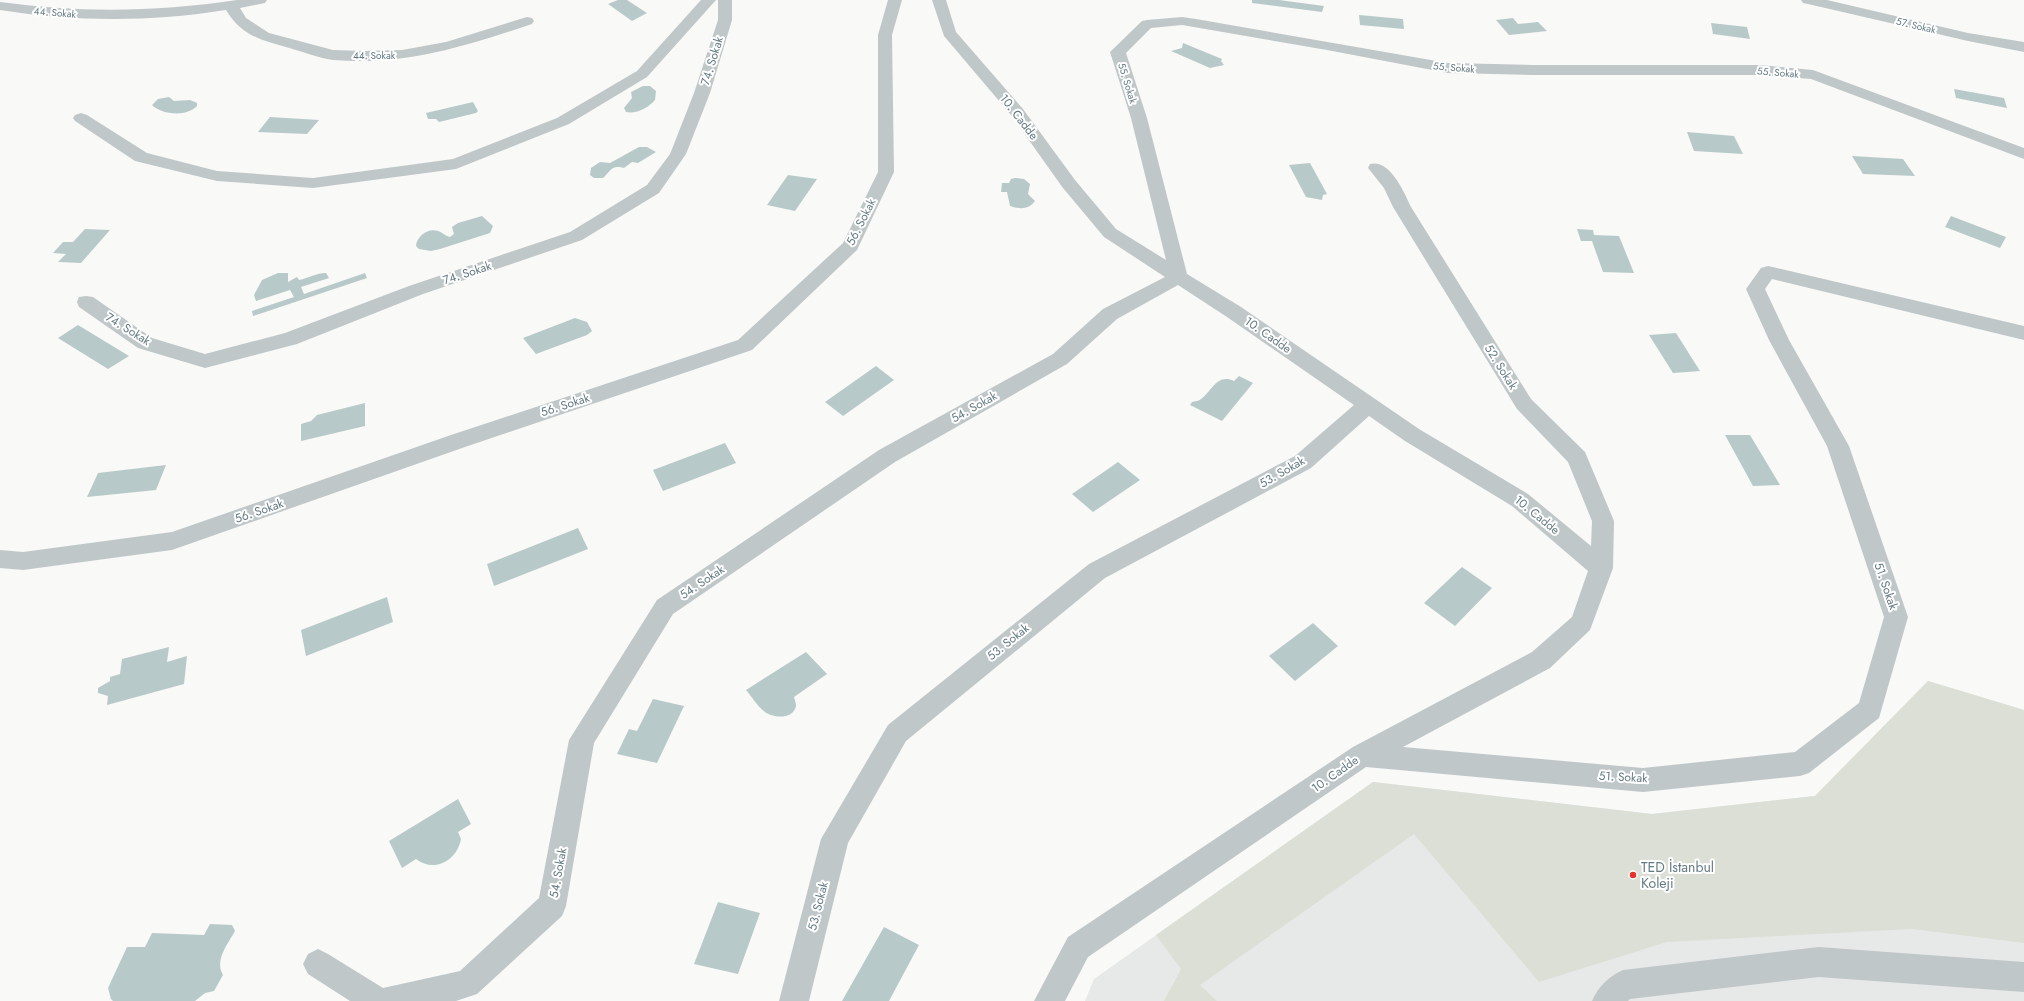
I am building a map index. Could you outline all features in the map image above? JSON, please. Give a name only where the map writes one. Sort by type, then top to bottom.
[{"type":"street","name":"44. Sokak","points":[[0,6],[62,14],[134,14],[231,6],[260,0]]},
{"type":"street","points":[[81,118],[141,156],[216,176],[313,183],[456,164],[563,121],[642,74],[708,0]]},
{"type":"street","name":"74. Sokak","points":[[86,302],[145,343],[205,360],[290,339],[416,290],[576,236],[653,189],[678,154],[702,93],[725,20],[725,0]]},
{"type":"street","name":"56. Sokak","points":[[0,559],[22,561],[172,541],[458,441],[745,345],[851,246],[886,172],[885,35],[895,0]]},
{"type":"street","name":"10. Cadde","points":[[939,0],[949,32],[1017,112],[1069,184],[1110,233],[1234,312],[1412,435],[1520,500],[1601,568],[1582,623],[1541,660],[1362,755],[1078,947],[1049,1001]]},
{"type":"street","name":"57. Sokak","points":[[1808,0],[1968,37],[2024,47]]},
{"type":"street","name":"44. Sokak","points":[[231,6],[240,21],[264,36],[332,55],[402,55],[449,46],[527,22]]},
{"type":"street","name":"55. Sokak","points":[[1179,277],[1139,118],[1118,52],[1147,24],[1182,21],[1327,45],[1448,68],[1532,70],[1759,70],[1813,75],[2024,154]]},
{"type":"street","name":"52. Sokak","points":[[1376,168],[1392,186],[1402,207],[1524,404],[1577,458],[1602,521],[1601,568]]},
{"type":"street","name":"51. Sokak","points":[[1362,755],[1643,780],[1800,764],[1870,710],[1896,617],[1838,446],[1779,340],[1755,289],[1768,272],[1817,285],[2024,333]]},
{"type":"street","name":"54. Sokak","points":[[386,1001],[467,984],[552,906],[582,740],[665,607],[887,456],[1060,359],[1110,314],[1179,277]]},
{"type":"street","name":"53. Sokak","points":[[794,1001],[835,839],[897,733],[1097,571],[1303,462],[1368,405]]},
{"type":"street","points":[[1607,1001],[1623,985],[1819,962],[2024,977]]},
{"type":"street","points":[[318,964],[377,1001]]},
{"type":"shaded area","points":[[618,0],[627,0],[647,13],[632,21],[608,4]]},
{"type":"shaded area","points":[[1252,0],[1279,0],[1324,6],[1322,12],[1252,3]]},
{"type":"shaded area","points":[[1359,15],[1403,19],[1404,29],[1360,25]]},
{"type":"shaded area","points":[[1513,18],[1518,24],[1538,22],[1547,31],[1509,35],[1496,20]]},
{"type":"shaded area","points":[[1711,23],[1747,27],[1750,39],[1713,34]]},
{"type":"shaded area","points":[[1183,43],[1222,59],[1221,61],[1224,65],[1210,68],[1171,51],[1182,48]]},
{"type":"shaded area","points":[[643,86],[650,86],[656,91],[655,100],[642,110],[626,112],[624,108],[632,98],[631,92]]},
{"type":"shaded area","points":[[1954,89],[2004,98],[2007,108],[1956,98]]},
{"type":"shaded area","points":[[169,97],[174,101],[190,100],[197,103],[197,106],[193,110],[187,112],[168,113],[152,105],[158,99]]},
{"type":"shaded area","points":[[473,102],[478,111],[476,113],[439,122],[436,119],[428,119],[426,113]]},
{"type":"shaded area","points":[[270,117],[319,120],[307,134],[258,132]]},
{"type":"shaded area","points":[[1687,132],[1734,136],[1743,154],[1694,151]]},
{"type":"shaded area","points":[[639,147],[647,147],[656,152],[638,163],[632,162],[624,168],[613,168],[603,178],[594,178],[590,175],[591,168],[600,162],[610,163]]},
{"type":"shaded area","points":[[1852,156],[1903,159],[1915,176],[1863,174]]},
{"type":"shaded area","points":[[1310,163],[1327,194],[1323,195],[1322,200],[1306,197],[1289,165]]},
{"type":"shaded area","points":[[788,175],[817,179],[795,211],[767,205]]},
{"type":"shaded area","points":[[1011,179],[1024,179],[1030,184],[1028,194],[1035,201],[1030,206],[1017,208],[1010,206],[1007,192],[1001,192],[1002,183],[1009,183]]},
{"type":"shaded area","points":[[482,216],[493,226],[490,233],[431,251],[419,249],[416,246],[418,239],[427,232],[434,230],[450,237],[454,234],[452,227],[458,223]]},
{"type":"shaded area","points":[[1951,216],[2006,237],[2000,248],[1945,227]]},
{"type":"shaded area","points":[[85,229],[110,230],[81,263],[58,262],[66,254],[53,253],[63,242],[73,242]]},
{"type":"shaded area","points":[[1577,229],[1593,230],[1594,235],[1619,236],[1634,273],[1603,272],[1592,241],[1581,241]]},
{"type":"shaded area","points":[[278,273],[288,273],[288,282],[297,277],[299,280],[326,273],[329,278],[301,287],[304,294],[365,273],[367,278],[253,316],[252,311],[294,297],[290,290],[256,301],[254,295],[262,280]]},
{"type":"shaded area","points":[[575,318],[587,322],[592,331],[587,335],[536,354],[523,338]]},
{"type":"shaded area","points":[[78,325],[129,356],[108,369],[58,338]]},
{"type":"shaded area","points":[[1676,333],[1700,371],[1673,373],[1649,335]]},
{"type":"shaded area","points":[[876,366],[894,380],[843,416],[825,402]]},
{"type":"shaded area","points":[[1239,376],[1253,383],[1222,421],[1190,405],[1192,402],[1198,401],[1205,396],[1219,381],[1228,379],[1234,381]]},
{"type":"shaded area","points":[[365,403],[365,426],[301,441],[301,424],[311,421],[317,415]]},
{"type":"shaded area","points":[[1725,435],[1750,435],[1780,485],[1753,486]]},
{"type":"shaded area","points":[[725,443],[736,463],[663,491],[653,470]]},
{"type":"shaded area","points":[[1118,462],[1140,480],[1093,512],[1072,494]]},
{"type":"shaded area","points":[[166,465],[156,490],[87,497],[98,473]]},
{"type":"shaded area","points":[[578,528],[588,549],[494,586],[487,564]]},
{"type":"shaded area","points":[[1462,567],[1492,588],[1455,626],[1424,603]]},
{"type":"shaded area","points":[[387,597],[393,622],[306,656],[301,630]]},
{"type":"shaded area","points":[[1313,623],[1338,646],[1295,681],[1269,656]]},
{"type":"shaded area","points":[[169,647],[167,662],[187,656],[184,684],[107,705],[108,696],[98,693],[98,688],[110,681],[110,677],[120,674],[122,659]]},
{"type":"shaded area","points":[[806,652],[827,674],[794,697],[796,706],[791,714],[787,716],[773,716],[762,710],[746,690]]},
{"type":"shaded area","name":"TED İstanbul Koleji","points":[[1928,681],[2024,710],[2024,1001],[1085,1001],[1094,979],[1373,782],[1652,814],[1815,796]]},
{"type":"shaded area","name":"TED İstanbul Koleji","points":[[1928,681],[2024,710],[2024,943],[1912,929],[1667,942],[1539,982],[1414,834],[1200,985],[1217,1001],[1164,1001],[1181,969],[1156,935],[1373,782],[1652,814],[1815,796]]},
{"type":"shaded area","points":[[653,699],[684,706],[657,763],[617,754],[629,729],[637,731]]},
{"type":"shaded area","points":[[458,799],[471,824],[458,832],[461,839],[459,847],[455,853],[450,859],[437,865],[423,863],[416,859],[402,868],[389,841]]},
{"type":"shaded area","points":[[718,902],[760,913],[738,974],[694,964]]},
{"type":"shaded area","points":[[210,924],[232,925],[235,931],[223,952],[220,964],[223,975],[214,991],[205,993],[195,1001],[113,1001],[111,999],[108,988],[127,947],[145,947],[152,933],[204,935]]},
{"type":"shaded area","points":[[884,927],[919,945],[889,1001],[842,1001]]},
{"type":"place","name":"TED İstanbul Koleji","points":[[1633,875]]}]
